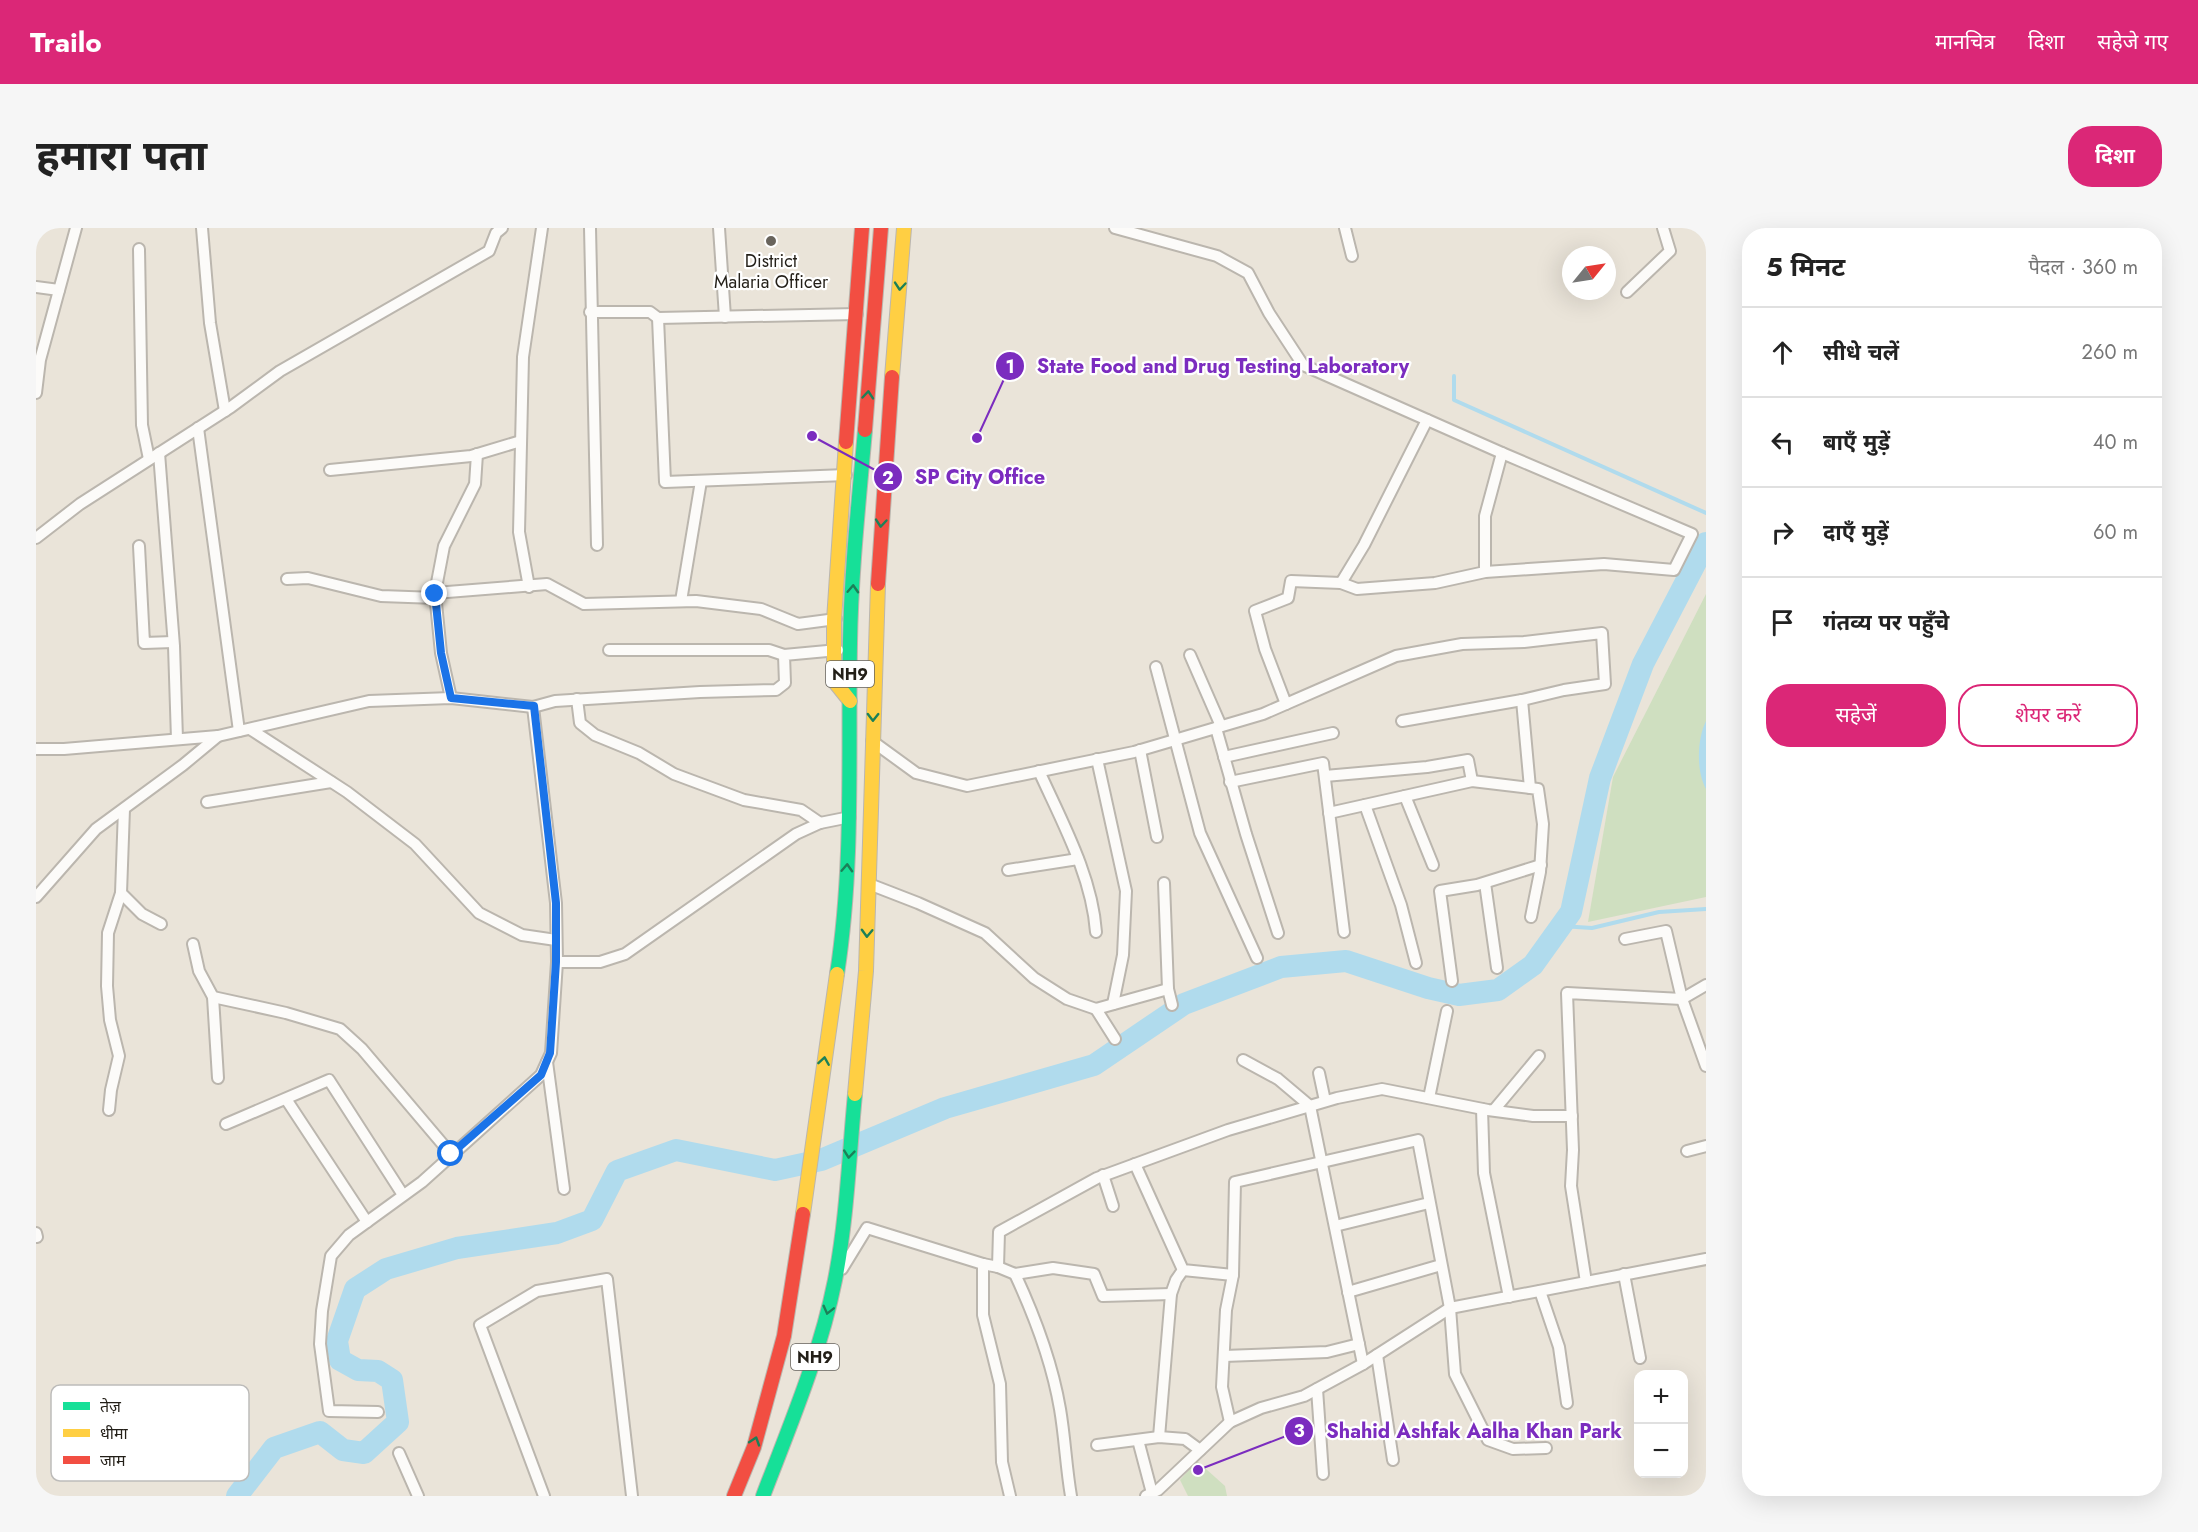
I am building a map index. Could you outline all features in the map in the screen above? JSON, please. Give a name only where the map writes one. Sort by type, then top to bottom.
[{"type":"highway","points":[[850,701],[834,681],[833,651],[843,475],[862,228]]},
{"type":"highway","name":"NH9","points":[[734,1496],[754,1447],[784,1336],[814,1119],[843,936],[850,817],[850,649],[861,474],[881,228]]},
{"type":"highway","name":"NH9","points":[[763,1496],[818,1349],[835,1279],[844,1211],[866,971],[879,549],[904,228]]},
{"type":"highway","points":[[850,817],[870,818]]},
{"type":"street","points":[[36,393],[40,360],[76,228]]},
{"type":"street","points":[[202,228],[210,323],[225,411]]},
{"type":"street","points":[[529,587],[519,532],[523,357],[542,228]]},
{"type":"street","points":[[590,228],[590,312],[597,545]]},
{"type":"street","points":[[719,228],[725,317]]},
{"type":"street","points":[[1115,228],[1217,256],[1248,273],[1269,313],[1303,364],[1502,453],[1692,534],[1674,570],[1604,564],[1485,572],[1436,583],[1357,590],[1341,583],[1291,581],[1288,598],[1255,611],[1264,649],[1286,704]]},
{"type":"street","points":[[1345,228],[1352,256]]},
{"type":"street","points":[[1627,292],[1670,251],[1663,228]]},
{"type":"street","points":[[36,538],[80,504],[225,411],[280,370],[489,251],[500,229]]},
{"type":"street","points":[[139,249],[142,425],[154,456],[173,642],[177,739]]},
{"type":"street","points":[[36,287],[59,290]]},
{"type":"street","points":[[590,312],[650,312],[658,318],[875,314]]},
{"type":"street","points":[[658,318],[665,482],[861,474]]},
{"type":"street","points":[[1341,583],[1364,545],[1427,420]]},
{"type":"street","points":[[198,428],[244,730]]},
{"type":"street","points":[[330,470],[477,454],[521,441]]},
{"type":"street","points":[[1485,572],[1485,516],[1502,453]]},
{"type":"street","points":[[451,698],[441,653],[435,596],[444,546],[475,484],[477,454]]},
{"type":"street","points":[[681,601],[701,481]]},
{"type":"street","points":[[139,546],[144,643],[173,642]]},
{"type":"street","points":[[287,579],[308,578],[381,596],[435,596],[547,584],[584,604],[696,601],[761,609],[798,624],[852,618]]},
{"type":"street","points":[[872,741],[916,773],[967,786],[1140,750],[1263,714],[1396,656],[1462,644],[1524,642],[1602,633],[1605,684],[1402,721]]},
{"type":"street","points":[[609,651],[769,650],[784,655],[850,649]]},
{"type":"street","points":[[36,749],[64,749],[218,736],[369,701],[451,698],[534,706],[577,699],[776,690],[785,683],[784,655]]},
{"type":"street","points":[[1190,655],[1219,727],[1230,783],[1278,933]]},
{"type":"street","points":[[1156,667],[1200,833],[1257,958]]},
{"type":"street","points":[[577,699],[580,723],[595,735],[639,753],[674,774],[744,800],[801,810],[820,823]]},
{"type":"street","points":[[1522,700],[1530,788]]},
{"type":"street","points":[[378,1412],[329,1411],[320,1344],[322,1311],[331,1256],[349,1235],[422,1182],[541,1075],[550,1053],[556,962],[556,903],[534,706]]},
{"type":"street","points":[[244,730],[331,782],[415,844],[479,913],[522,935],[556,940]]},
{"type":"street","points":[[1224,757],[1333,733]]},
{"type":"street","points":[[36,897],[96,829],[218,736]]},
{"type":"street","points":[[1140,750],[1157,837]]},
{"type":"street","points":[[1097,759],[1126,891],[1123,955],[1113,1004]]},
{"type":"street","points":[[1325,776],[1427,767],[1468,760],[1472,781]]},
{"type":"street","points":[[1230,783],[1323,763],[1344,932]]},
{"type":"street","points":[[1039,771],[1078,859],[1095,908],[1096,932]]},
{"type":"street","points":[[1329,813],[1472,781],[1538,789],[1543,824],[1541,865],[1531,917]]},
{"type":"street","points":[[207,802],[331,782]]},
{"type":"street","points":[[1405,796],[1433,865]]},
{"type":"street","points":[[1365,805],[1401,905],[1416,963]]},
{"type":"street","points":[[109,1110],[119,1056],[110,1020],[107,986],[108,933],[121,893],[124,809]]},
{"type":"street","points":[[556,962],[600,962],[625,954],[796,834],[820,823],[850,817]]},
{"type":"street","points":[[1008,870],[1078,859]]},
{"type":"street","points":[[1452,981],[1440,891],[1485,883],[1541,865]]},
{"type":"street","points":[[1164,883],[1168,989],[1172,1005]]},
{"type":"street","points":[[1485,883],[1497,968]]},
{"type":"street","points":[[869,884],[985,933],[1034,978],[1067,999],[1096,1009],[1168,989]]},
{"type":"street","points":[[121,893],[142,914],[161,924]]},
{"type":"street","points":[[1625,939],[1666,931],[1682,999],[1706,1065]]},
{"type":"street","points":[[194,944],[199,971],[213,997],[218,1078]]},
{"type":"street","points":[[1586,1282],[1571,1186],[1574,1150],[1567,993],[1682,999],[1706,985]]},
{"type":"street","points":[[213,997],[286,1013],[340,1029],[362,1049],[451,1154]]},
{"type":"street","points":[[1096,1009],[1115,1039]]},
{"type":"street","points":[[1429,1098],[1447,1011]]},
{"type":"street","points":[[1494,1110],[1539,1056]]},
{"type":"street","points":[[1243,1060],[1278,1079],[1310,1106],[1363,1364]]},
{"type":"street","points":[[547,1062],[564,1189]]},
{"type":"street","points":[[1319,1073],[1326,1101]]},
{"type":"street","points":[[226,1124],[329,1080],[403,1195]]},
{"type":"street","points":[[998,1267],[999,1232],[1103,1175],[1228,1131],[1326,1101],[1382,1089],[1482,1109],[1533,1116],[1572,1116]]},
{"type":"street","points":[[286,1099],[367,1222]]},
{"type":"street","points":[[1482,1109],[1484,1173],[1509,1297]]},
{"type":"street","points":[[1230,1422],[1222,1387],[1227,1310],[1233,1275],[1235,1182],[1418,1140],[1450,1308],[1455,1374],[1488,1440],[1513,1449],[1546,1448]]},
{"type":"street","points":[[1687,1151],[1706,1146]]},
{"type":"street","points":[[1135,1164],[1183,1270]]},
{"type":"street","points":[[1103,1175],[1113,1206]]},
{"type":"street","points":[[1335,1227],[1429,1203]]},
{"type":"street","points":[[835,1279],[867,1228],[1015,1274],[1053,1268],[1094,1274],[1103,1296],[1171,1294]]},
{"type":"street","points":[[1138,1440],[1149,1495],[1158,1490],[1230,1422],[1261,1408],[1304,1396],[1363,1364],[1450,1308],[1706,1259]]},
{"type":"street","points":[[982,1264],[983,1315],[1000,1384],[1002,1461],[1010,1496]]},
{"type":"street","points":[[1348,1292],[1441,1265]]},
{"type":"street","points":[[1183,1270],[1233,1275]]},
{"type":"street","points":[[1159,1437],[1171,1294],[1183,1270]]},
{"type":"street","points":[[1015,1274],[1032,1309],[1053,1375],[1061,1411],[1071,1496]]},
{"type":"street","points":[[1624,1274],[1640,1358]]},
{"type":"street","points":[[544,1496],[480,1326],[537,1291],[607,1279],[632,1496]]},
{"type":"street","points":[[1540,1291],[1559,1347],[1567,1403]]},
{"type":"street","points":[[1224,1356],[1327,1352],[1359,1344]]},
{"type":"street","points":[[1377,1355],[1393,1460]]},
{"type":"street","points":[[1317,1389],[1323,1474]]},
{"type":"street","points":[[1097,1445],[1159,1437],[1185,1439],[1200,1450]]},
{"type":"street","points":[[399,1453],[418,1496]]},
{"type":"green space","points":[[1706,594],[1706,897],[1588,922],[1613,777]]},
{"type":"green space","points":[[1197,1461],[1225,1486],[1227,1496],[1188,1496],[1180,1480]]},
{"type":"water","points":[[1706,721],[1706,789],[1699,764],[1699,755]]},
{"type":"waterway","points":[[1454,376],[1454,400],[1706,513]]},
{"type":"waterway","points":[[249,1480],[274,1448],[320,1432],[343,1450],[364,1453],[398,1422],[392,1380],[378,1371],[358,1370],[340,1360],[337,1341],[355,1289],[386,1269],[457,1248],[557,1233],[592,1220],[617,1171],[676,1150],[775,1170],[821,1160],[945,1108],[1094,1065],[1184,1004],[1281,967],[1346,961],[1428,988],[1459,995],[1498,990],[1533,965],[1571,912],[1600,778],[1643,664],[1706,543]]},
{"type":"waterway","points":[[1561,926],[1592,928],[1659,912],[1706,909]]},
{"type":"waterway","points":[[237,1496],[249,1481]]},
{"type":"traffic: fast","points":[[837,974],[848,850],[852,590],[865,430]]},
{"type":"traffic: fast","points":[[763,1496],[804,1390],[829,1308],[842,1234],[855,1094]]},
{"type":"traffic: slow","points":[[892,377],[904,228]]},
{"type":"traffic: slow","points":[[846,442],[834,620],[834,681],[850,701]]},
{"type":"traffic: slow","points":[[855,1094],[866,971],[878,584]]},
{"type":"traffic: slow","points":[[803,1214],[837,974]]},
{"type":"traffic: jam","points":[[846,442],[862,228]]},
{"type":"traffic: jam","points":[[865,430],[881,228]]},
{"type":"traffic: jam","points":[[878,584],[892,377]]},
{"type":"traffic: jam","points":[[734,1496],[754,1447],[784,1336],[803,1214]]},
{"type":"place","name":"District Malaria Officer","points":[[771,241]]},
{"type":"place","name":"SP City Office","points":[[812,436]]},
{"type":"place","name":"State Food and Drug Testing Laboratory","points":[[977,438]]},
{"type":"place","name":"Shahid Ashfak Aalha Khan Park","points":[[1198,1470]]},
{"type":"route","points":[[435,594],[441,653],[451,698],[534,706],[556,903],[556,962],[550,1053],[541,1075],[451,1154]]}]
